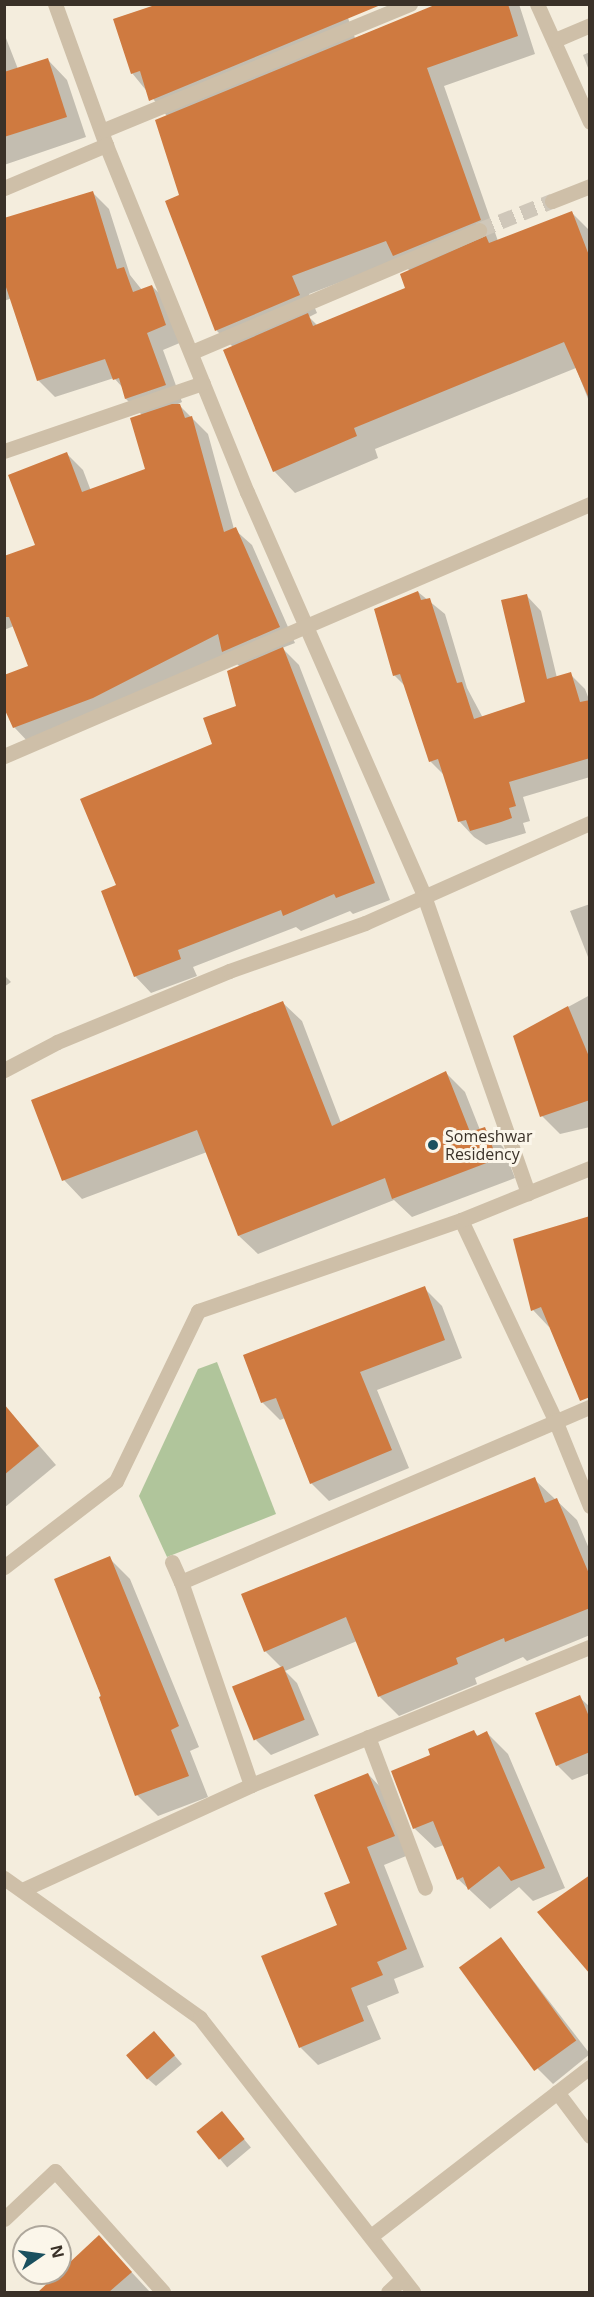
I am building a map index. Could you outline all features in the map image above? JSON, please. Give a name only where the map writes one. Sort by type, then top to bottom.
[{"type":"street","points":[[55,4],[105,138],[192,352],[202,383],[424,896],[528,1193]]},
{"type":"street","points":[[4,188],[105,138],[410,4]]},
{"type":"street","points":[[537,4],[590,122]]},
{"type":"street","points":[[555,40],[590,25]]},
{"type":"street","points":[[552,201],[590,186]]},
{"type":"street","points":[[192,352],[479,230]]},
{"type":"street","points":[[4,451],[202,383]]},
{"type":"street","points":[[4,756],[590,504]]},
{"type":"street","points":[[4,1070],[57,1042],[424,896],[590,823]]},
{"type":"street","points":[[4,1567],[116,1481],[198,1311],[461,1220],[590,1168]]},
{"type":"street","points":[[461,1220],[555,1420],[590,1506]]},
{"type":"street","points":[[181,1582],[555,1420],[590,1407]]},
{"type":"street","points":[[172,1562],[181,1582],[251,1785]]},
{"type":"street","points":[[22,1890],[251,1785],[590,1647]]},
{"type":"street","points":[[368,1737],[424,1888]]},
{"type":"street","points":[[4,1878],[200,2018],[413,2292]]},
{"type":"street","points":[[371,2236],[590,2067]]},
{"type":"street","points":[[557,2092],[590,2136]]},
{"type":"street","points":[[4,2219],[55,2171],[164,2292]]},
{"type":"street","points":[[388,2292],[402,2279]]},
{"type":"green space","points":[[217,1362],[276,1514],[167,1557],[139,1496],[198,1369]]},
{"type":"building","points":[[158,4],[383,4],[149,101],[140,71],[131,74],[113,19]]},
{"type":"building","points":[[437,4],[508,4],[518,36],[427,68],[481,220],[393,256],[386,241],[292,276],[300,295],[215,331],[165,201],[179,195],[155,120]]},
{"type":"building","points":[[48,58],[67,117],[4,137],[4,72]]},
{"type":"building","points":[[93,191],[117,269],[124,267],[133,292],[152,285],[166,325],[147,333],[166,385],[125,399],[119,378],[113,380],[105,359],[37,381],[4,281],[4,218]]},
{"type":"building","points":[[572,211],[590,258],[590,401],[564,342],[354,428],[357,436],[273,472],[223,350],[308,313],[313,326],[405,288],[400,274],[486,236],[489,243]]},
{"type":"building","points":[[172,404],[180,404],[185,418],[192,416],[224,532],[236,527],[280,627],[222,652],[218,634],[93,698],[13,728],[4,708],[4,675],[28,666],[9,617],[4,617],[4,556],[35,545],[8,475],[67,452],[82,492],[145,469],[130,418]]},
{"type":"building","points":[[418,591],[421,600],[430,598],[457,683],[462,682],[474,719],[525,702],[501,600],[527,594],[547,679],[571,672],[580,702],[590,700],[590,758],[509,782],[516,806],[509,808],[512,818],[470,831],[466,820],[458,822],[438,759],[429,762],[400,674],[393,676],[374,609]]},
{"type":"building","points":[[283,647],[375,883],[336,898],[334,894],[283,916],[281,910],[178,950],[181,959],[134,977],[101,891],[116,885],[80,799],[212,744],[203,718],[236,706],[227,671]]},
{"type":"building","points":[[283,1001],[332,1126],[446,1071],[470,1132],[485,1127],[497,1159],[392,1199],[385,1178],[238,1236],[197,1130],[62,1181],[31,1100]]},
{"type":"building","points":[[568,1006],[590,1059],[590,1100],[540,1117],[513,1036]]},
{"type":"building","points":[[590,1216],[590,1397],[580,1401],[541,1307],[531,1311],[513,1239]]},
{"type":"building","points":[[425,1286],[445,1340],[360,1372],[392,1450],[310,1484],[276,1398],[261,1403],[243,1355]]},
{"type":"building","points":[[4,1404],[39,1446],[4,1475]]},
{"type":"building","points":[[535,1477],[545,1503],[557,1498],[590,1576],[590,1608],[505,1642],[504,1638],[456,1658],[458,1664],[378,1697],[346,1617],[264,1652],[241,1594]]},
{"type":"building","points":[[110,1556],[179,1726],[171,1730],[189,1776],[135,1796],[99,1697],[101,1696],[54,1579]]},
{"type":"building","points":[[283,1666],[305,1720],[254,1740],[232,1687]]},
{"type":"building","points":[[580,1695],[590,1719],[590,1752],[556,1766],[535,1713]]},
{"type":"building","points":[[474,1730],[477,1736],[487,1731],[545,1868],[511,1881],[499,1866],[468,1890],[463,1877],[457,1880],[433,1821],[413,1829],[391,1771],[430,1755],[428,1749]]},
{"type":"building","points":[[368,1773],[395,1836],[367,1847],[407,1949],[377,1962],[383,1975],[351,1988],[364,2021],[299,2048],[261,1956],[337,1925],[324,1893],[350,1883],[314,1795]]},
{"type":"building","points":[[590,1875],[590,1974],[537,1912]]},
{"type":"building","points":[[501,1937],[576,2041],[534,2071],[459,1968]]},
{"type":"building","points":[[154,2031],[175,2055],[147,2079],[126,2055]]},
{"type":"building","points":[[222,2111],[245,2139],[219,2160],[196,2132]]},
{"type":"building","points":[[99,2235],[132,2272],[109,2292],[38,2292],[45,2285],[72,2285],[72,2260]]},
{"type":"tunnel","points":[[479,230],[552,201]]},
{"type":"place","name":"Someshwar Residency","points":[[433,1145]]}]
